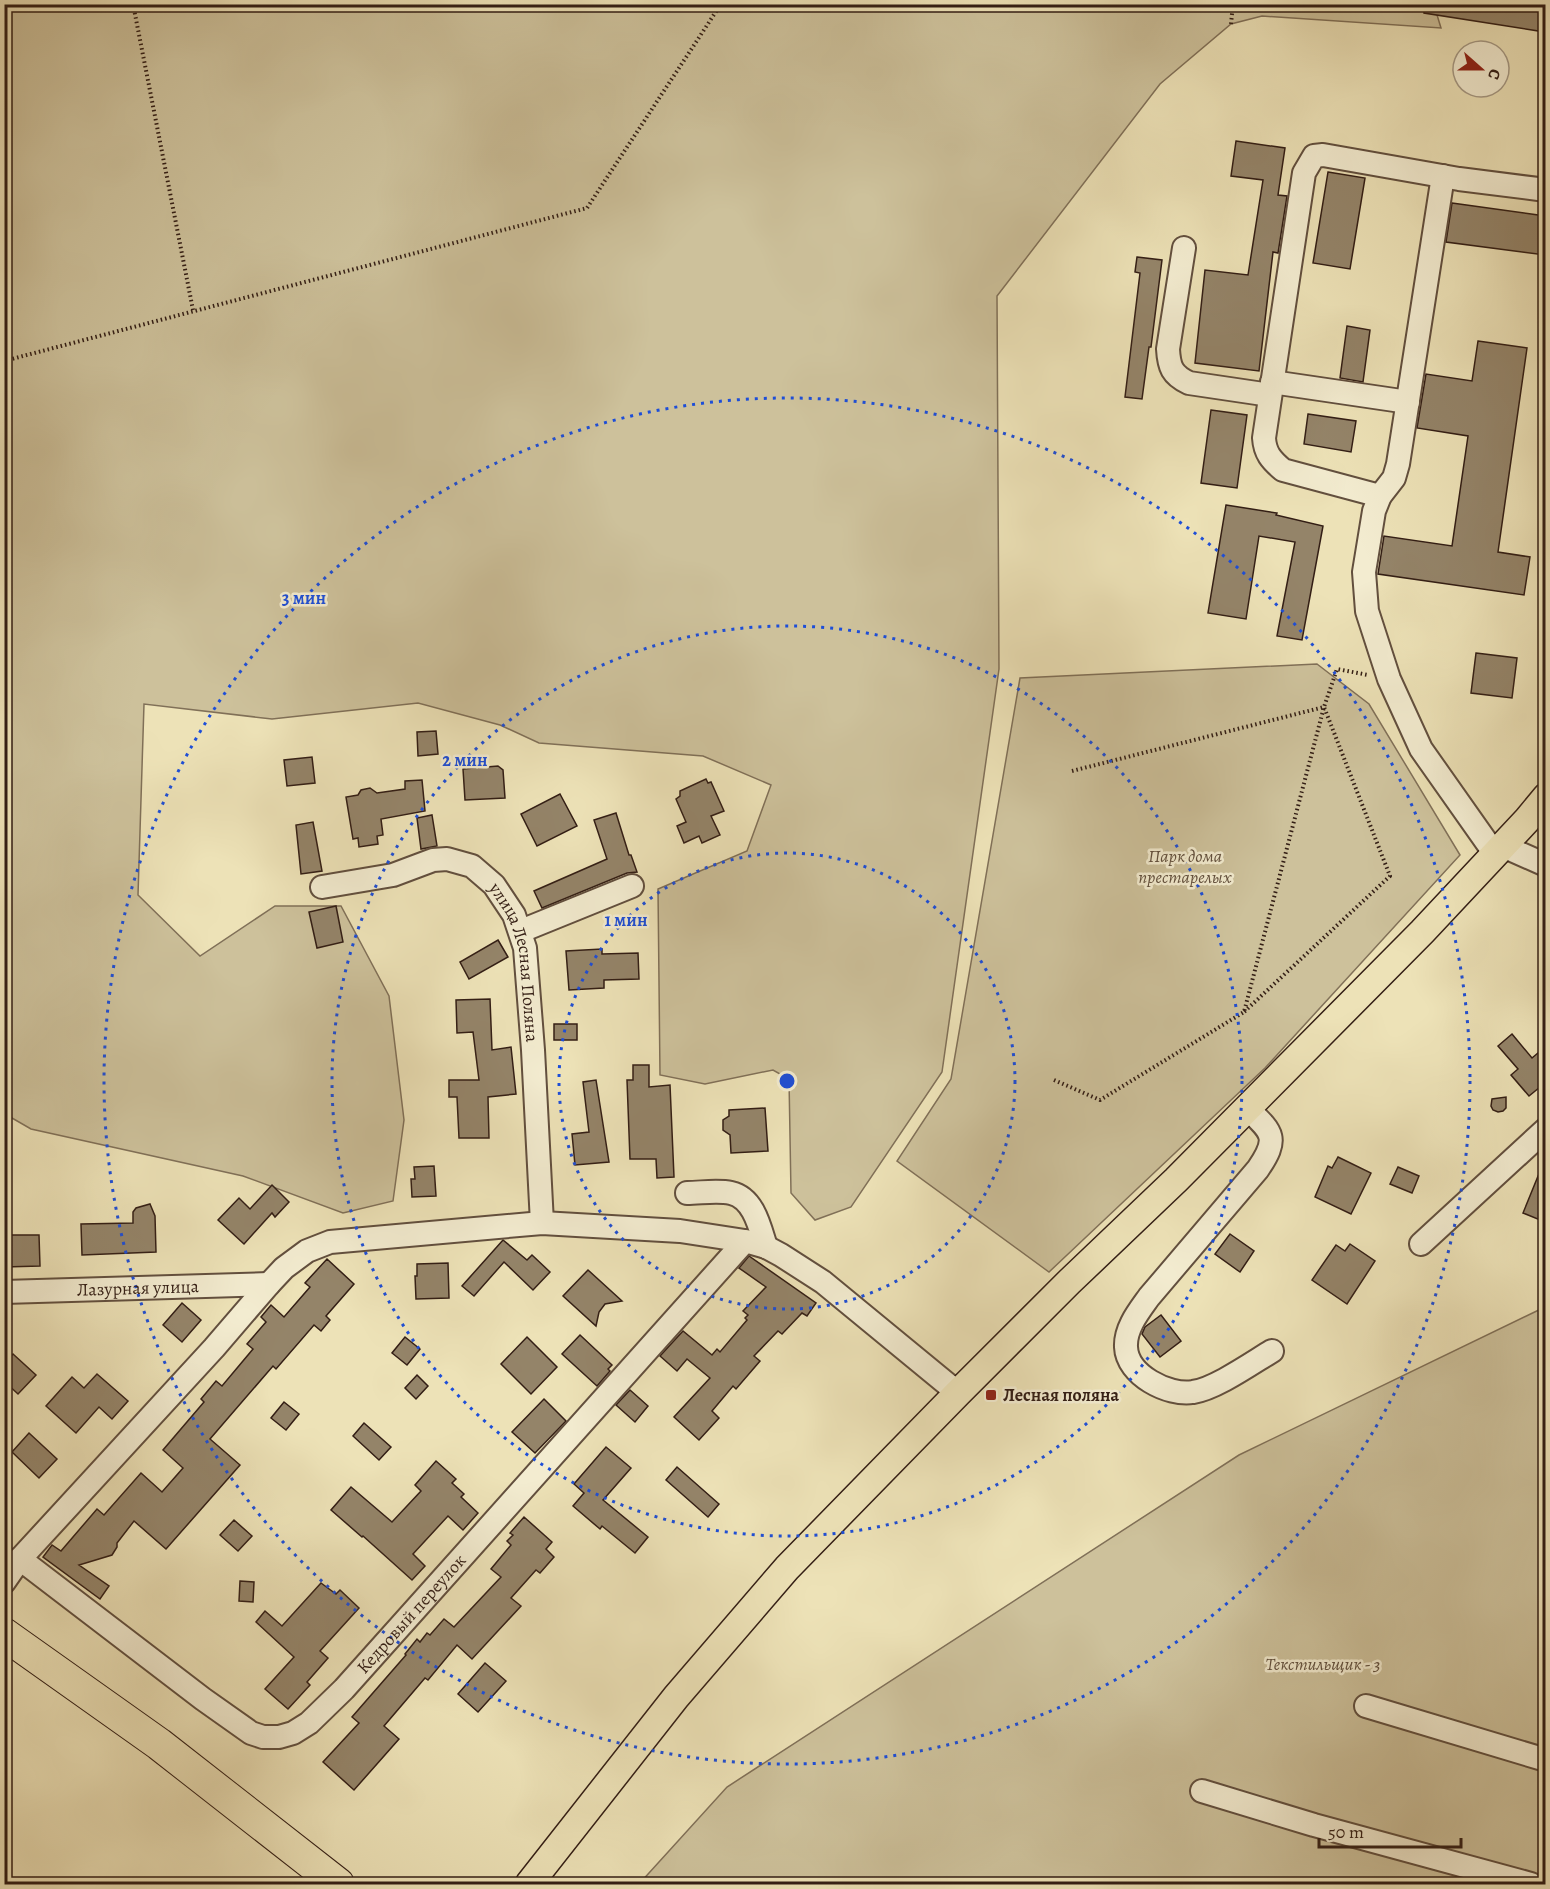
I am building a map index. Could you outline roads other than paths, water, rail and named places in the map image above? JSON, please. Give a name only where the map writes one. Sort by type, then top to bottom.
[{"type":"highway","points":[[4,1634],[159,1744],[338,1884]]},
{"type":"main road","points":[[529,1884],[676,1697],[780,1577],[958,1393],[1248,1109],[1422,932],[1545,797]]},
{"type":"street","points":[[1380,496],[1283,470],[1271,460],[1265,447],[1264,438],[1271,388],[1304,173],[1314,156],[1323,155],[1443,176],[1545,190]]},
{"type":"street","points":[[1443,176],[1396,473],[1391,484],[1376,503],[1371,526],[1364,584],[1367,611],[1389,679],[1421,749],[1499,850],[1545,865]]},
{"type":"street","points":[[1184,248],[1168,349],[1169,364],[1172,372],[1178,378],[1189,382],[1408,402]]},
{"type":"street","name":"улица Лесная Поляна","points":[[322,887],[393,875],[433,860],[447,859],[472,866],[494,885],[514,915],[521,931],[527,964],[542,1223]]},
{"type":"street","points":[[521,931],[632,886]]},
{"type":"street","points":[[1248,1109],[1267,1128],[1271,1143],[1269,1153],[1149,1297],[1129,1329],[1125,1345],[1127,1356],[1135,1368],[1154,1383],[1177,1392],[1193,1392],[1207,1388],[1272,1351]]},
{"type":"street","points":[[1421,1244],[1545,1129]]},
{"type":"street","points":[[687,1193],[730,1193],[743,1200],[754,1213],[756,1244]]},
{"type":"street","points":[[4,1582],[20,1559],[206,1357],[284,1268],[307,1251],[330,1242],[542,1223],[680,1231],[756,1244],[823,1282],[958,1393]]},
{"type":"street","name":"Кедровый переулок","points":[[20,1559],[251,1733],[263,1737],[279,1737],[293,1733],[309,1723],[344,1689],[756,1244]]},
{"type":"street","name":"Лазурная улица","points":[[4,1292],[269,1284]]},
{"type":"street","points":[[1366,1706],[1545,1760]]},
{"type":"street","points":[[1202,1791],[1314,1825],[1531,1884]]},
{"type":"place","name":"Лесная поляна","points":[[991,1395]]},
{"type":"park label","name":"Парк дома престарелых","points":[[1185,866]]},
{"type":"park label","name":"Текстильщик - 3","points":[[1323,1664]]}]
